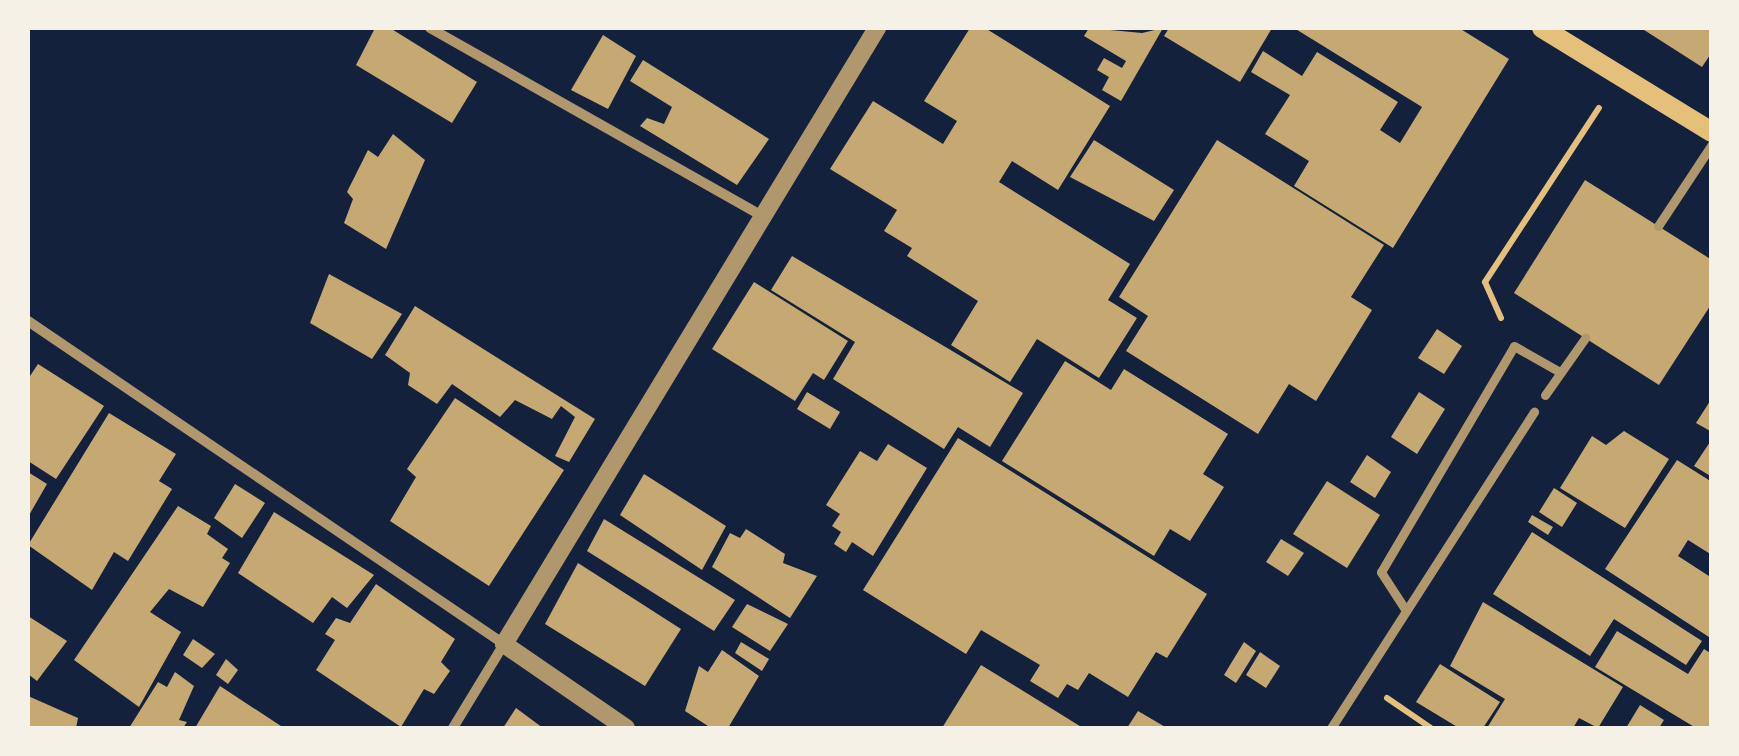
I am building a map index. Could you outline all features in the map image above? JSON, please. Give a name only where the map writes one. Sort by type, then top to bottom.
[{"type":"main road","points":[[1542,28],[1712,132]]},
{"type":"street","points":[[430,28],[759,214]]},
{"type":"street","points":[[452,728],[759,214],[877,28]]},
{"type":"street","points":[[1658,226],[1712,144]]},
{"type":"street","points":[[28,321],[626,728]]},
{"type":"street","points":[[1545,395],[1586,338]]},
{"type":"street","points":[[1405,609],[1380,572],[1514,346],[1560,372]]},
{"type":"street","points":[[1331,728],[1534,412]]},
{"type":"path","points":[[1514,346],[1485,282],[1620,76]]},
{"type":"path","points":[[1362,681],[1431,728]]},
{"type":"building","points":[[375,28],[390,28],[477,82],[452,123],[356,65]]},
{"type":"building","points":[[970,28],[985,28],[1110,106],[1058,190],[1012,161],[999,182],[1130,264],[1108,300],[1137,318],[1099,378],[1037,339],[1010,382],[951,345],[978,301],[907,256],[912,248],[884,231],[897,210],[830,169],[873,101],[943,144],[957,121],[924,101]]},
{"type":"building","points":[[1089,28],[1142,33],[1163,28],[1121,101],[1102,90],[1109,77],[1097,70],[1104,58],[1122,68],[1126,61],[1084,36]]},
{"type":"building","points":[[1169,28],[1272,28],[1240,82],[1164,36]]},
{"type":"building","points":[[1294,28],[1459,28],[1509,59],[1393,248],[1294,186],[1309,161],[1265,134],[1290,95],[1251,72],[1263,51],[1302,76],[1317,52],[1398,102],[1380,130],[1400,143],[1422,107]]},
{"type":"building","points":[[1641,28],[1712,28],[1712,52],[1702,67]]},
{"type":"building","points":[[603,35],[636,56],[608,109],[571,90]]},
{"type":"building","points":[[643,60],[769,139],[737,185],[640,126],[647,118],[664,124],[672,107],[630,81]]},
{"type":"building","points":[[393,134],[425,160],[386,249],[344,223],[353,199],[347,192],[368,150],[378,157]]},
{"type":"building","points":[[1094,140],[1174,190],[1154,221],[1070,177]]},
{"type":"building","points":[[1217,140],[1384,245],[1351,297],[1372,310],[1316,401],[1289,384],[1258,434],[1126,351],[1148,316],[1119,297]]},
{"type":"building","points":[[1585,180],[1712,260],[1712,303],[1659,385],[1514,293]]},
{"type":"building","points":[[792,256],[1023,393],[990,447],[958,427],[944,449],[833,379],[855,342],[771,290]]},
{"type":"building","points":[[329,274],[402,314],[372,359],[310,323]]},
{"type":"building","points":[[754,282],[848,341],[824,380],[813,373],[795,401],[712,349]]},
{"type":"building","points":[[415,306],[595,419],[569,462],[555,456],[575,417],[561,406],[552,419],[515,400],[500,417],[452,384],[437,404],[408,385],[410,373],[385,355]]},
{"type":"building","points":[[1437,329],[1462,346],[1444,374],[1418,358]]},
{"type":"building","points":[[1065,361],[1111,390],[1124,369],[1228,434],[1203,474],[1224,487],[1190,541],[1170,529],[1154,556],[1002,461]]},
{"type":"building","points":[[38,364],[104,406],[56,479],[28,461],[28,379]]},
{"type":"building","points":[[807,392],[840,412],[830,429],[797,409]]},
{"type":"building","points":[[1419,392],[1445,409],[1417,454],[1391,437]]},
{"type":"building","points":[[455,398],[564,470],[489,586],[390,521],[416,477],[407,469]]},
{"type":"building","points":[[1712,398],[1712,432],[1696,423]]},
{"type":"building","points":[[109,413],[176,454],[159,481],[172,489],[128,561],[114,552],[92,590],[28,545]]},
{"type":"building","points":[[1624,431],[1669,459],[1625,528],[1560,488],[1592,436],[1606,445]]},
{"type":"building","points":[[958,438],[1207,594],[1167,658],[1156,652],[1128,697],[1089,673],[1078,690],[1067,684],[1058,698],[1030,681],[1040,665],[981,630],[966,654],[863,590]]},
{"type":"building","points":[[1712,439],[1712,477],[1694,466]]},
{"type":"building","points":[[888,444],[927,468],[873,556],[852,542],[846,552],[834,544],[841,532],[832,526],[840,514],[826,505],[860,451],[877,461]]},
{"type":"building","points":[[1367,455],[1391,472],[1375,498],[1350,482]]},
{"type":"building","points":[[1677,460],[1712,482],[1712,555],[1688,540],[1678,556],[1712,578],[1712,639],[1605,569]]},
{"type":"building","points":[[28,472],[47,484],[28,517]]},
{"type":"building","points":[[644,474],[726,526],[702,570],[620,515]]},
{"type":"building","points":[[1327,481],[1380,515],[1347,568],[1293,534]]},
{"type":"building","points":[[235,484],[265,503],[242,538],[214,518]]},
{"type":"building","points":[[1554,488],[1577,503],[1562,527],[1539,512]]},
{"type":"building","points":[[178,506],[211,526],[207,534],[228,549],[222,558],[230,563],[203,607],[169,589],[150,612],[181,632],[139,707],[74,660]]},
{"type":"building","points":[[274,512],[374,575],[347,608],[332,597],[313,623],[238,573]]},
{"type":"building","points":[[1532,515],[1553,527],[1548,535],[1528,522]]},
{"type":"building","points":[[604,519],[735,600],[714,631],[587,551]]},
{"type":"building","points":[[746,529],[785,554],[783,563],[817,576],[790,618],[712,567],[730,533],[740,538]]},
{"type":"building","points":[[1532,532],[1702,641],[1686,665],[1614,619],[1590,656],[1493,594]]},
{"type":"building","points":[[1281,539],[1304,553],[1288,576],[1266,562]]},
{"type":"building","points":[[578,563],[681,629],[645,686],[545,624]]},
{"type":"building","points":[[376,584],[455,639],[441,662],[450,671],[434,694],[424,689],[401,727],[316,670],[335,640],[325,634],[336,618],[350,623]]},
{"type":"building","points":[[1483,602],[1623,687],[1598,728],[1579,718],[1573,728],[1487,728],[1505,699],[1450,666]]},
{"type":"building","points":[[747,604],[788,624],[770,651],[732,627]]},
{"type":"building","points":[[28,616],[67,641],[37,681],[28,674]]},
{"type":"building","points":[[1617,631],[1688,674],[1704,649],[1712,654],[1712,728],[1696,728],[1595,667]]},
{"type":"building","points":[[193,639],[215,654],[202,668],[183,655]]},
{"type":"building","points":[[741,642],[769,659],[762,671],[735,653]]},
{"type":"building","points":[[1244,642],[1256,651],[1236,683],[1224,675]]},
{"type":"building","points":[[722,650],[759,676],[728,728],[711,728],[685,711],[699,666],[708,672]]},
{"type":"building","points":[[1260,652],[1280,666],[1266,688],[1246,675]]},
{"type":"building","points":[[226,659],[238,670],[228,684],[216,675]]},
{"type":"building","points":[[1440,664],[1500,702],[1483,728],[1459,728],[1416,702]]},
{"type":"building","points":[[981,665],[1083,728],[942,728]]},
{"type":"building","points":[[175,672],[194,686],[179,720],[187,722],[183,728],[129,728],[158,682],[167,687]]},
{"type":"building","points":[[220,686],[284,728],[195,728]]},
{"type":"building","points":[[28,696],[78,718],[76,728],[28,728]]},
{"type":"building","points":[[1640,705],[1664,720],[1659,728],[1626,728]]},
{"type":"building","points":[[516,708],[543,728],[503,728]]},
{"type":"building","points":[[1138,711],[1167,728],[1127,728]]}]
